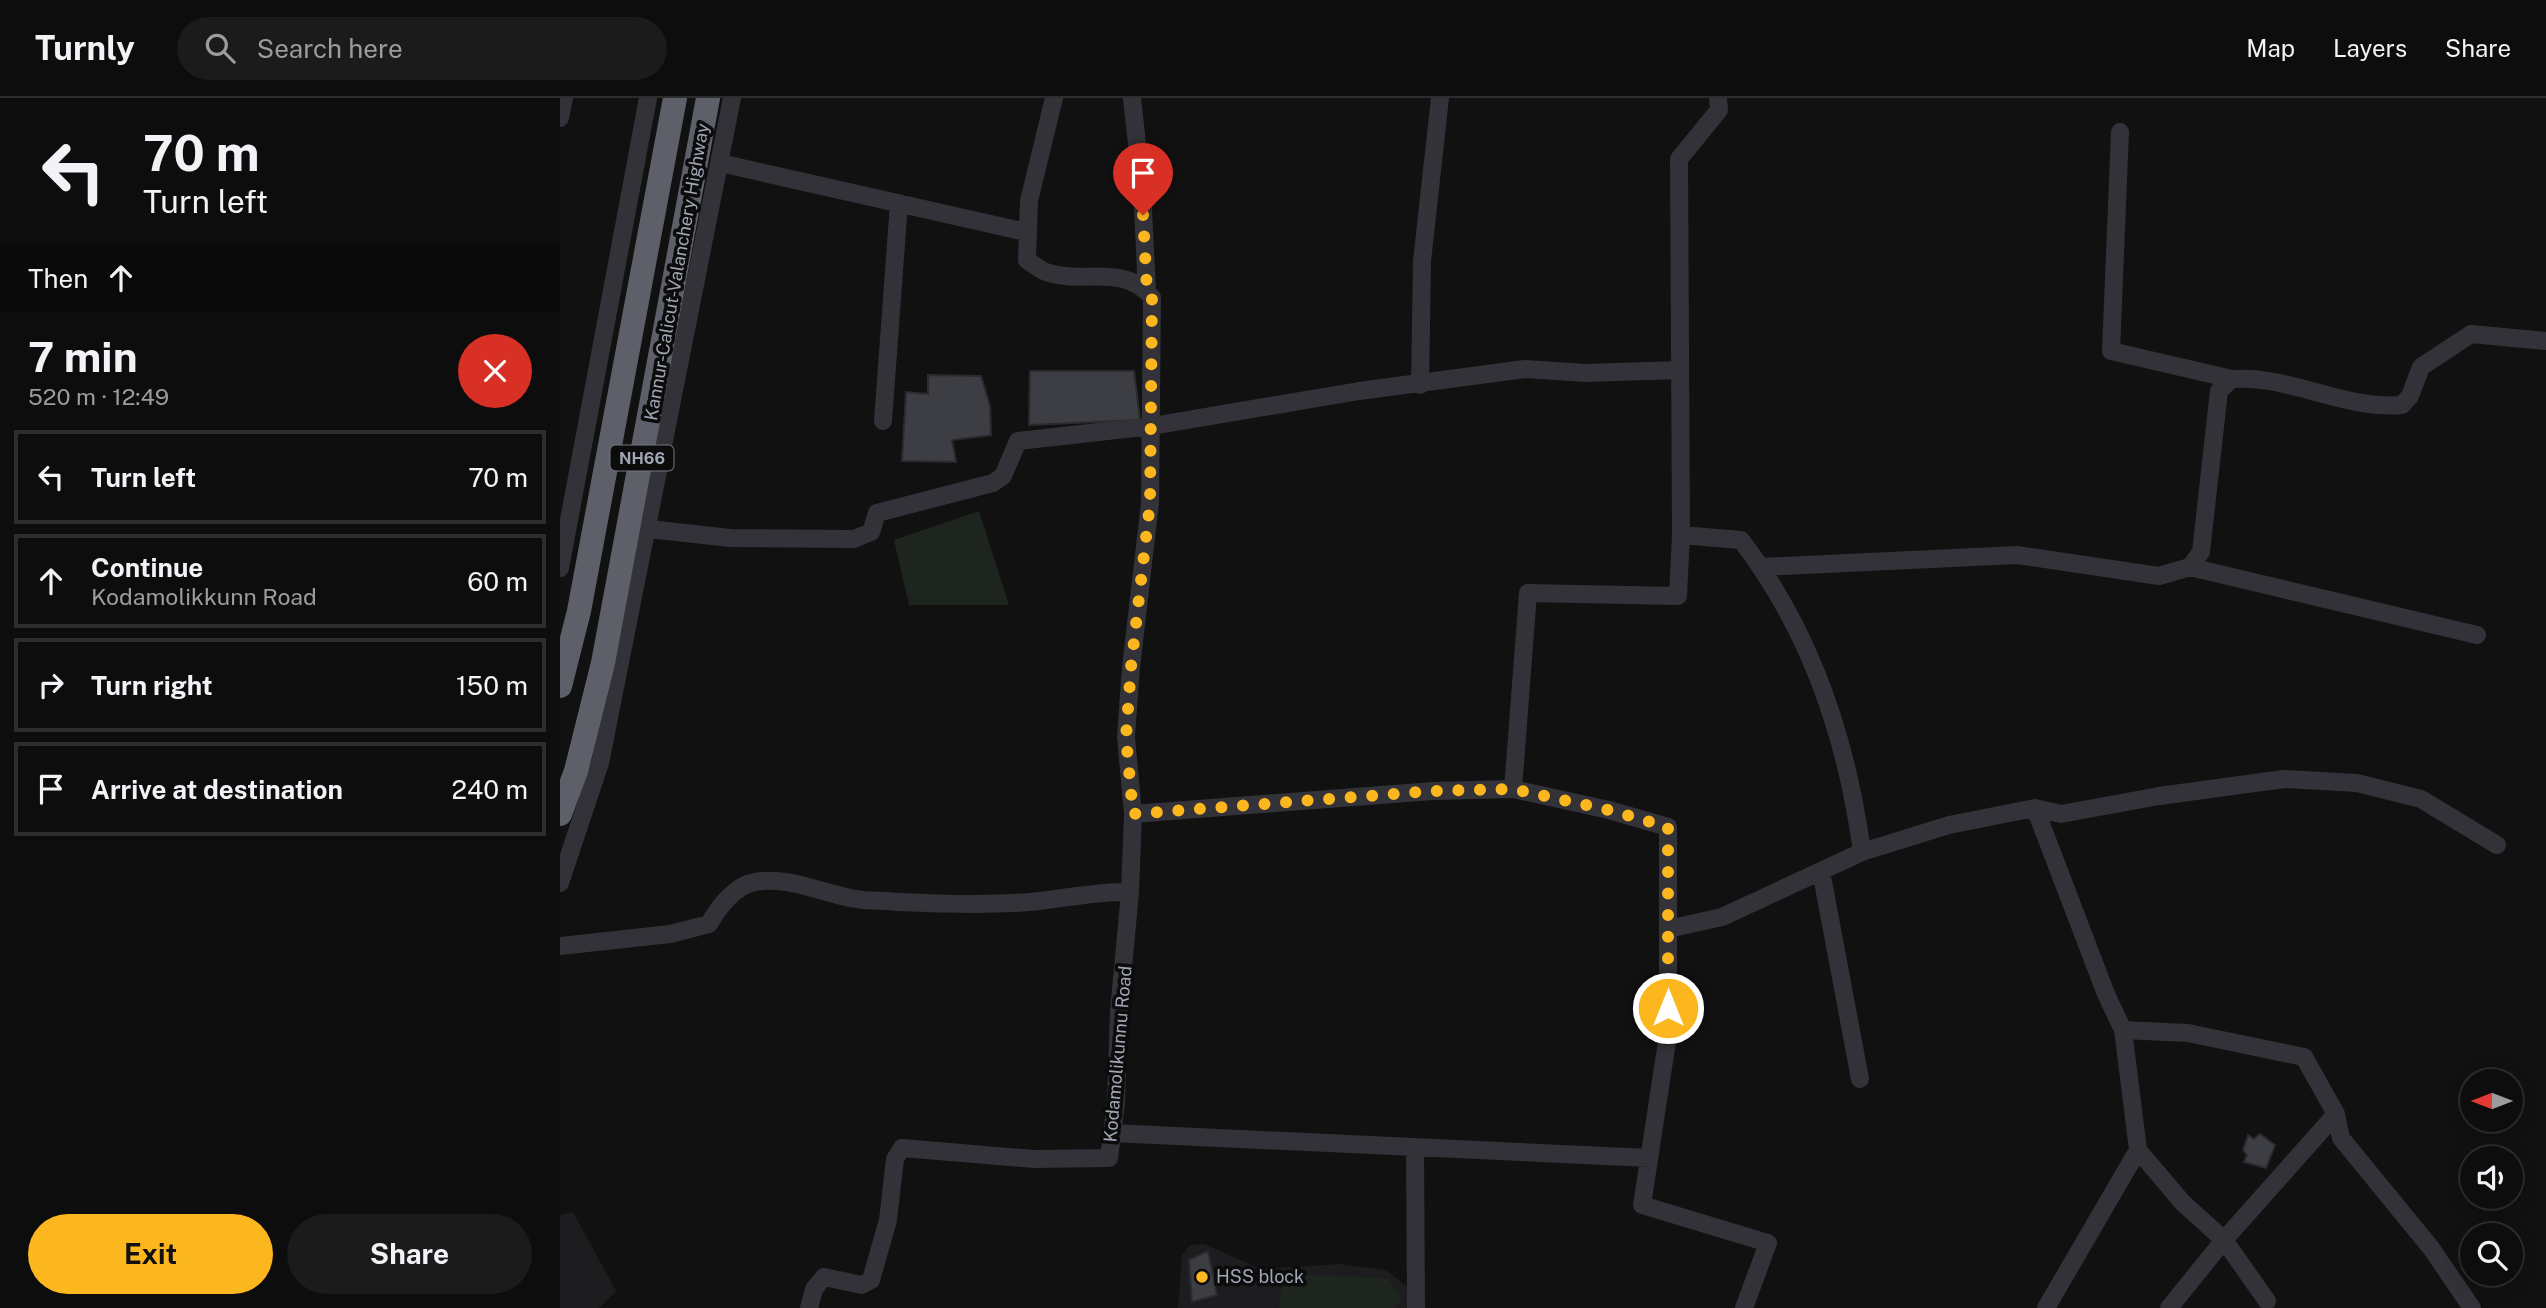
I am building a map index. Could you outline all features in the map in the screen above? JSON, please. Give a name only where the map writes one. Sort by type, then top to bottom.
[{"type":"highway","name":"Kannur-Calicut-Valanchery Highway","points":[[560,686],[579,611],[675,98]]},
{"type":"highway","name":"Kannur-Calicut-Valanchery Highway","points":[[560,814],[576,771],[603,663],[708,98]]},
{"type":"street","points":[[560,118],[564,98]]},
{"type":"street","points":[[560,568],[648,98]]},
{"type":"street","points":[[560,883],[600,763],[649,528],[732,98]]},
{"type":"street","points":[[1054,98],[1029,201],[1027,260],[1046,272],[1089,278],[1113,277],[1139,282],[1147,291]]},
{"type":"street","name":"Kodamolikunnu Road","points":[[809,1308],[814,1289],[824,1277],[862,1285],[871,1280],[888,1220],[895,1160],[902,1148],[1034,1159],[1109,1158],[1130,892],[1133,814],[1126,737],[1131,667],[1150,503],[1152,426],[1152,297],[1147,291],[1142,189],[1132,98]]},
{"type":"street","points":[[1420,385],[1422,261],[1440,98]]},
{"type":"street","points":[[1513,789],[1528,593],[1678,596],[1681,535],[1679,159],[1719,110],[1718,98]]},
{"type":"street","points":[[2120,132],[2111,351],[2232,379],[2258,377],[2371,405],[2402,405],[2410,396],[2421,367],[2471,334],[2546,341]]},
{"type":"street","points":[[729,165],[1026,232]]},
{"type":"street","points":[[883,421],[899,203]]},
{"type":"street","points":[[649,528],[717,538],[854,540],[871,532],[877,513],[993,484],[1003,476],[1018,441],[1152,426],[1359,391],[1525,369],[1586,373],[1679,370]]},
{"type":"street","points":[[2190,567],[2201,552],[2219,391],[2232,379]]},
{"type":"street","points":[[1681,535],[1741,540],[1761,567],[1826,692],[1846,757],[1862,852]]},
{"type":"street","points":[[1761,567],[2017,555],[2160,576],[2190,567],[2477,635]]},
{"type":"street","points":[[1668,929],[1722,917],[1862,852],[1949,825],[2035,808],[2061,814],[2159,796],[2284,779],[2357,783],[2421,799],[2497,845]]},
{"type":"street","points":[[1133,814],[1433,791],[1513,789],[1609,810],[1668,827],[1668,1035],[1642,1205],[1768,1243],[1744,1308]]},
{"type":"street","points":[[2035,808],[2106,994],[2123,1030],[2138,1150],[2183,1203],[2224,1240],[2267,1301]]},
{"type":"street","points":[[1821,872],[1860,1079]]},
{"type":"street","points":[[560,946],[670,934],[709,924],[721,904],[752,882],[791,882],[861,900],[1030,902],[1095,891],[1130,892]]},
{"type":"street","points":[[2123,1030],[2188,1033],[2304,1057],[2336,1114],[2341,1138],[2431,1248],[2472,1308]]},
{"type":"street","points":[[2169,1308],[2224,1240],[2336,1114]]},
{"type":"street","points":[[1112,1133],[1649,1158]]},
{"type":"street","points":[[1415,1147],[1416,1308]]},
{"type":"street","points":[[2046,1308],[2138,1150]]},
{"type":"shaded area","points":[[979,511],[1009,605],[909,605],[894,540]]},
{"type":"shaded area","points":[[573,1212],[616,1291],[599,1308],[560,1308],[560,1215]]},
{"type":"shaded area","points":[[1204,1244],[1261,1269],[1339,1264],[1386,1270],[1413,1291],[1424,1308],[1178,1308],[1182,1255],[1190,1245]]},
{"type":"shaded area","points":[[1309,1275],[1388,1278],[1402,1300],[1394,1308],[1279,1308],[1281,1289],[1289,1278]]},
{"type":"building","points":[[1030,371],[1134,371],[1140,420],[1029,425]]},
{"type":"building","points":[[928,375],[981,376],[990,406],[991,435],[952,440],[956,462],[902,461],[906,392],[928,394]]},
{"type":"building","points":[[2260,1134],[2275,1145],[2266,1168],[2244,1162],[2247,1155],[2243,1150],[2248,1135],[2254,1139]]},
{"type":"building","name":"HSS block","points":[[1208,1251],[1217,1295],[1192,1302],[1189,1260]]},
{"type":"place","name":"HSS block","points":[[1202,1277]]},
{"type":"route","points":[[1143,215],[1147,291],[1152,297],[1153,318],[1153,455],[1126,737],[1133,814],[1249,804],[1310,803],[1433,791],[1513,789],[1609,810],[1668,827],[1668,1008]]}]
